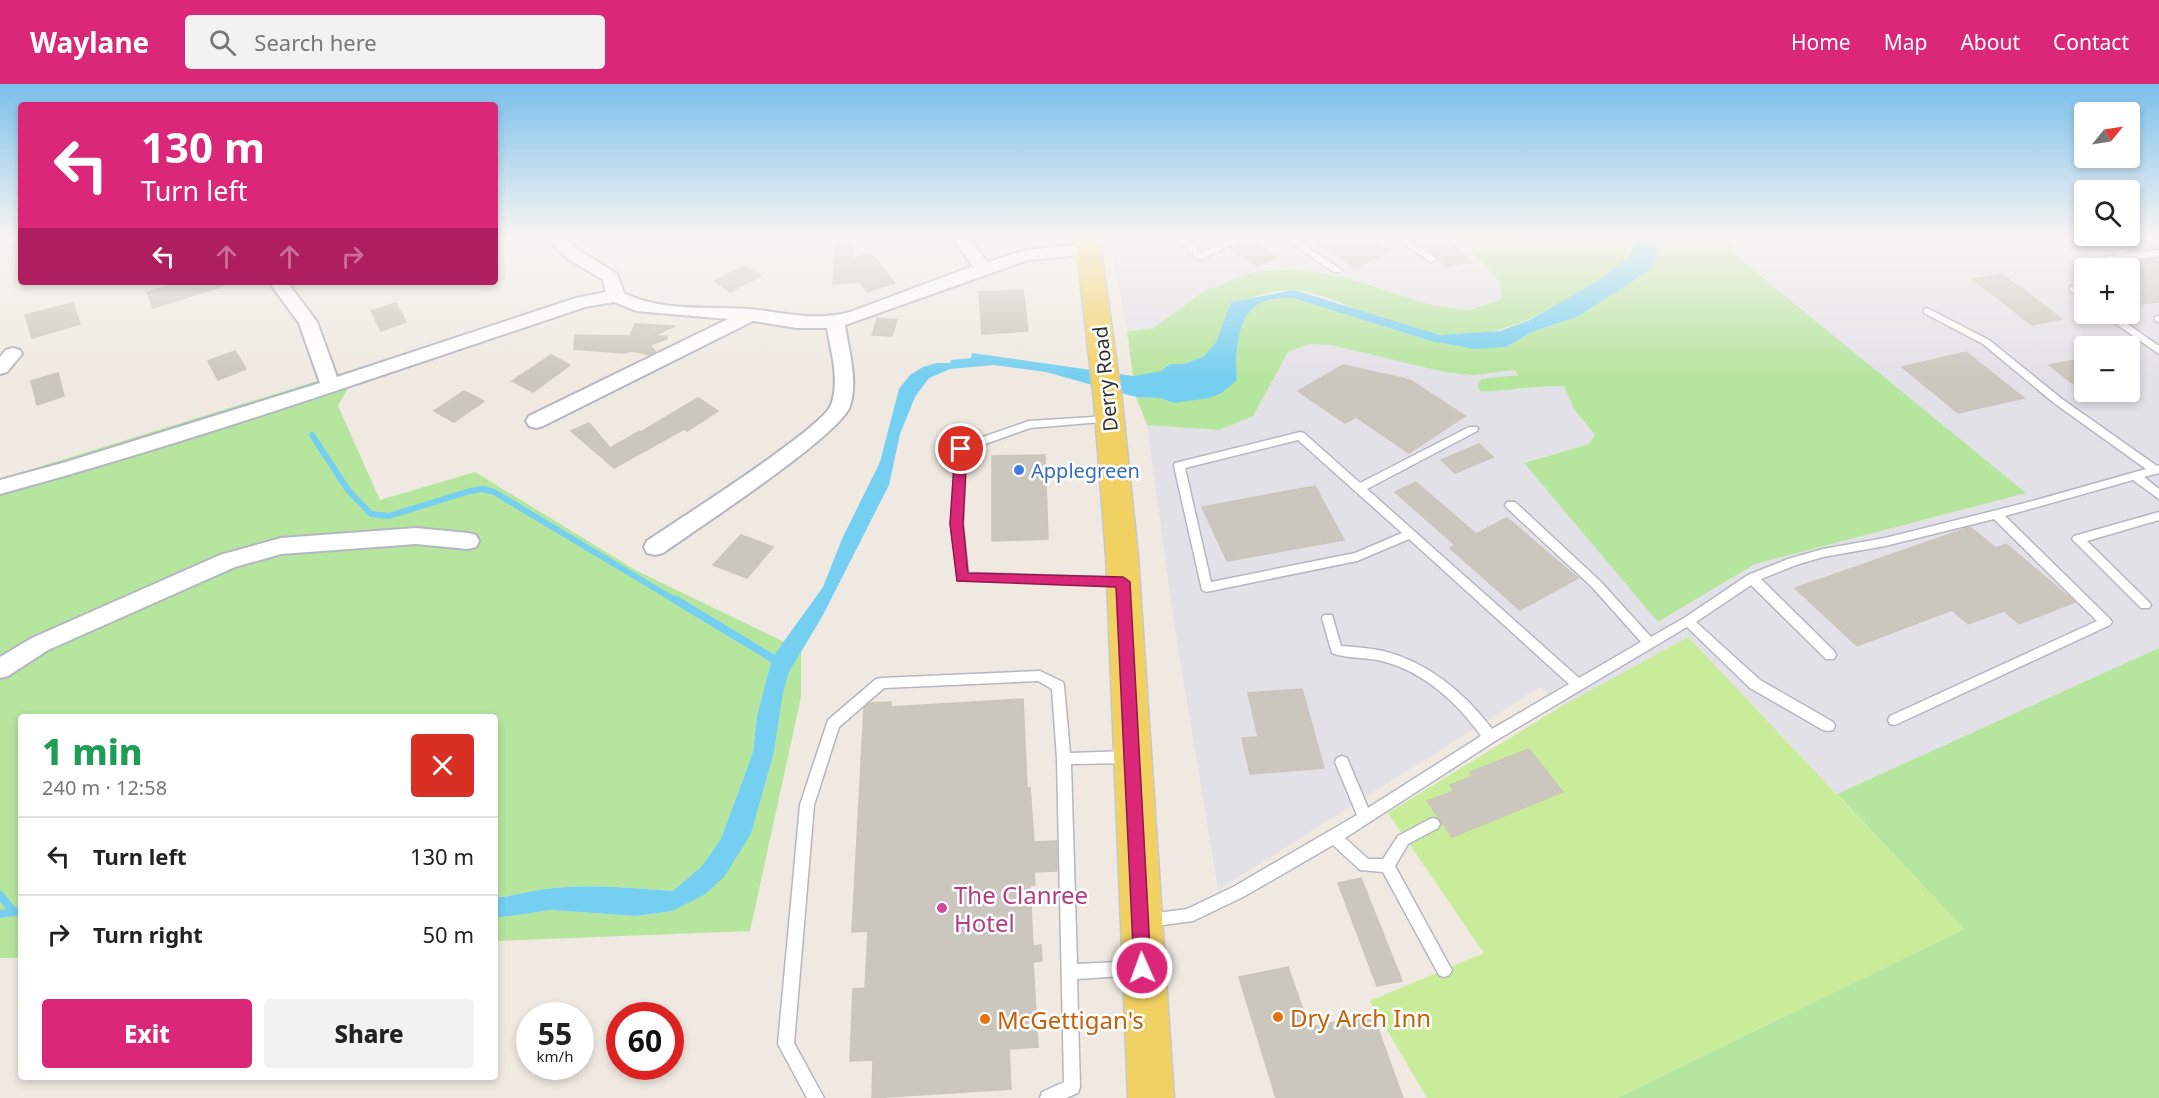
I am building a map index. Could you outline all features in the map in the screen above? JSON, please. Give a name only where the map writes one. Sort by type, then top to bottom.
[{"type":"main road","name":"Derry Road","points":[[1093,282],[1109,410],[1123,582],[1142,968],[1151,1098]]},
{"type":"street","points":[[612,282],[616,296]]},
{"type":"street","points":[[0,487],[70,468],[331,386],[582,302],[616,296],[636,306],[663,310],[750,315],[797,322],[835,322],[945,282]]},
{"type":"street","points":[[280,285],[308,322],[331,386]]},
{"type":"street","points":[[536,421],[750,315]]},
{"type":"street","points":[[655,547],[795,449],[827,423],[840,408],[845,381],[835,322]]},
{"type":"street","points":[[0,368],[13,354]]},
{"type":"street","points":[[0,669],[40,644],[218,565],[281,546],[416,536],[468,541]]},
{"type":"lane","points":[[1927,311],[1986,342],[2058,401],[2157,470]]},
{"type":"lane","points":[[2121,324],[2159,351]]},
{"type":"lane","points":[[1109,410],[1029,424],[961,449],[957,524],[962,578],[1123,582]]},
{"type":"lane","points":[[1359,489],[1473,429]]},
{"type":"lane","points":[[1410,534],[1357,557],[1206,587],[1179,466],[1300,436],[1410,534],[1578,685]]},
{"type":"lane","points":[[1141,920],[1188,916],[1238,892],[1334,837],[1490,737],[1688,621],[1752,578],[1792,562],[1823,553],[1885,542],[2157,470]]},
{"type":"lane","points":[[2135,476],[2159,495]]},
{"type":"lane","points":[[1510,505],[1596,584],[1649,643]]},
{"type":"lane","points":[[1895,720],[2106,622],[1996,514]]},
{"type":"lane","points":[[2145,605],[2078,539],[2159,516]]},
{"type":"lane","points":[[1752,578],[1830,655]]},
{"type":"lane","points":[[1329,618],[1336,650],[1396,660],[1446,687],[1469,708],[1490,737]]},
{"type":"lane","points":[[1688,621],[1755,684],[1828,726]]},
{"type":"lane","points":[[816,1098],[786,1044],[807,805],[833,724],[881,683],[1040,676],[1058,686],[1064,759],[1072,1087],[1048,1098]]},
{"type":"lane","points":[[1064,759],[1131,757]]},
{"type":"lane","points":[[1342,762],[1364,816]]},
{"type":"lane","points":[[1387,866],[1403,840],[1433,824]]},
{"type":"lane","points":[[1334,837],[1365,865],[1387,866]]},
{"type":"lane","points":[[1387,866],[1444,970]]},
{"type":"lane","points":[[1069,972],[1142,968]]},
{"type":"shaded area","points":[[1118,282],[1238,282],[1206,290],[1152,329],[1127,330]]},
{"type":"shaded area","points":[[1360,282],[1500,282],[1503,299],[1470,310],[1434,306]]},
{"type":"shaded area","points":[[1768,282],[2074,282],[2074,324],[2140,324],[2140,282],[2159,282],[2159,648],[1837,794],[1688,637],[1562,706],[1540,687],[1218,890],[1174,623],[1147,425],[1219,430],[1288,351],[1309,344],[1331,345],[1473,375],[1515,370],[1518,375],[1481,380],[1518,390],[1536,386],[1565,386],[1574,409],[1595,435],[1589,444],[1524,462],[1659,622],[1755,564],[2025,493]]},
{"type":"green space","points":[[1227,282],[1360,282],[1434,306],[1470,310],[1502,299],[1500,282],[1595,282],[1524,322],[1484,333],[1463,335],[1441,335],[1415,330],[1312,293],[1293,290],[1278,291],[1231,302],[1216,342],[1203,357],[1183,364],[1170,364],[1161,371],[1133,376],[1127,331],[1152,329],[1206,290]]},
{"type":"green space","points":[[1631,282],[1768,282],[2026,493],[1755,564],[1658,622],[1524,463],[1589,444],[1595,435],[1574,409],[1564,386],[1481,392],[1477,386],[1481,379],[1518,375],[1515,370],[1473,375],[1445,372],[1331,345],[1309,344],[1288,352],[1253,416],[1219,430],[1147,425],[1136,397],[1161,398],[1174,403],[1237,380],[1237,349],[1242,327],[1252,309],[1268,300],[1293,298],[1431,341],[1506,347],[1532,332],[1579,316]]},
{"type":"green space","points":[[359,368],[338,406],[380,500],[475,472],[637,571],[784,642],[772,658],[757,716],[753,752],[721,839],[701,867],[673,891],[577,886],[498,897],[498,714],[18,714],[18,958],[0,958],[0,479]]},
{"type":"green space","points":[[1688,637],[1964,929],[1617,1098],[1427,1098],[1370,1001],[1484,953],[1388,813],[1562,706]]},
{"type":"green space","points":[[2159,648],[2159,1098],[1617,1098],[1964,929],[1837,794]]},
{"type":"green space","points":[[801,651],[801,697],[750,931],[498,941],[498,918],[551,910],[636,916],[672,911],[751,834],[774,752],[783,693],[789,672]]},
{"type":"water","points":[[1595,282],[1631,282],[1579,316],[1532,332],[1506,347],[1475,349],[1431,341],[1293,298],[1268,300],[1252,309],[1242,327],[1237,349],[1237,380],[1222,393],[1209,398],[1174,403],[1161,398],[1136,397],[1046,372],[994,365],[950,369],[929,378],[915,397],[900,434],[889,485],[823,615],[789,672],[783,693],[774,752],[751,834],[724,877],[704,895],[672,911],[636,916],[551,910],[498,918],[498,897],[577,886],[673,891],[701,867],[721,839],[753,752],[757,716],[772,658],[823,587],[842,539],[880,462],[899,389],[910,375],[923,367],[971,358],[972,353],[1133,376],[1161,371],[1170,364],[1183,364],[1203,357],[1216,342],[1231,302],[1294,290],[1440,335],[1500,331],[1530,320]]},
{"type":"building","points":[[717,282],[748,282],[730,292]]},
{"type":"building","points":[[859,282],[895,283],[867,292]]},
{"type":"building","points":[[1977,282],[2013,282],[2062,319],[2032,325]]},
{"type":"building","points":[[2140,282],[2159,282],[2159,302],[2140,304]]},
{"type":"building","points":[[171,285],[223,286],[153,308],[147,292]]},
{"type":"building","points":[[1023,290],[1028,331],[982,334],[979,292]]},
{"type":"building","points":[[73,303],[80,324],[32,338],[25,315]]},
{"type":"building","points":[[396,303],[406,322],[381,331],[371,311]]},
{"type":"building","points":[[877,318],[897,320],[892,336],[872,335]]},
{"type":"building","points":[[635,324],[675,326],[653,336],[667,336],[667,339],[650,345],[656,352],[650,355],[632,351],[624,353],[574,349],[575,335],[630,336]]},
{"type":"building","points":[[235,351],[246,369],[218,380],[208,361]]},
{"type":"building","points":[[1966,352],[2024,398],[1958,413],[1902,367]]},
{"type":"building","points":[[551,355],[570,365],[533,392],[512,381]]},
{"type":"building","points":[[2074,360],[2074,384],[2049,365]]},
{"type":"building","points":[[1343,365],[1410,380],[1465,416],[1409,453],[1356,417],[1345,423],[1298,391]]},
{"type":"building","points":[[58,373],[64,396],[37,405],[31,381]]},
{"type":"building","points":[[464,391],[484,401],[454,422],[434,411]]},
{"type":"building","points":[[698,398],[718,411],[687,431],[684,429],[614,468],[571,431],[589,423],[610,448]]},
{"type":"building","points":[[1479,444],[1493,457],[1455,473],[1441,460]]},
{"type":"building","points":[[1045,455],[1048,539],[992,541],[992,456]]},
{"type":"building","points":[[1416,482],[1476,534],[1507,518],[1578,578],[1520,610],[1450,548],[1455,545],[1395,492]]},
{"type":"building","points":[[1315,486],[1344,540],[1227,561],[1202,507]]},
{"type":"building","points":[[1970,527],[1996,548],[2006,544],[2075,602],[2019,624],[2004,611],[1968,624],[1952,610],[1857,646],[1795,588]]},
{"type":"building","points":[[741,535],[773,547],[747,578],[713,565]]},
{"type":"building","points":[[1302,689],[1324,768],[1250,774],[1242,738],[1258,737],[1248,693]]},
{"type":"building","name":"The Clanree Hotel","points":[[1023,699],[1027,788],[1030,788],[1034,842],[1057,841],[1057,871],[1034,872],[1035,885],[1030,885],[1033,946],[1041,945],[1042,961],[1033,962],[1038,1047],[1009,1049],[1011,1089],[872,1098],[873,1060],[850,1061],[853,989],[865,988],[868,931],[852,932],[864,708],[870,703],[891,702],[891,707]]},
{"type":"building","points":[[1529,749],[1563,792],[1452,837],[1427,801],[1454,791],[1450,785],[1473,776],[1470,772]]},
{"type":"building","points":[[1361,878],[1402,981],[1377,986],[1338,883]]},
{"type":"building","points":[[1288,967],[1309,1027],[1373,1015],[1403,1098],[1276,1098],[1239,977]]},
{"type":"waterway","points":[[312,435],[348,490],[371,514],[389,516],[470,491],[483,489],[494,492],[678,602]]},
{"type":"waterway","points":[[676,600],[772,658]]},
{"type":"waterway","points":[[0,895],[13,911]]},
{"type":"waterway","points":[[0,914],[18,911]]},
{"type":"place","name":"Applegreen","points":[[1019,470]]},
{"type":"place","name":"The Clanree Hotel","points":[[942,908]]},
{"type":"place","name":"Dry Arch Inn","points":[[1278,1017]]},
{"type":"place","name":"McGettigan's","points":[[985,1019]]},
{"type":"route","points":[[961,449],[957,524],[962,578],[1123,582],[1142,968]]}]
